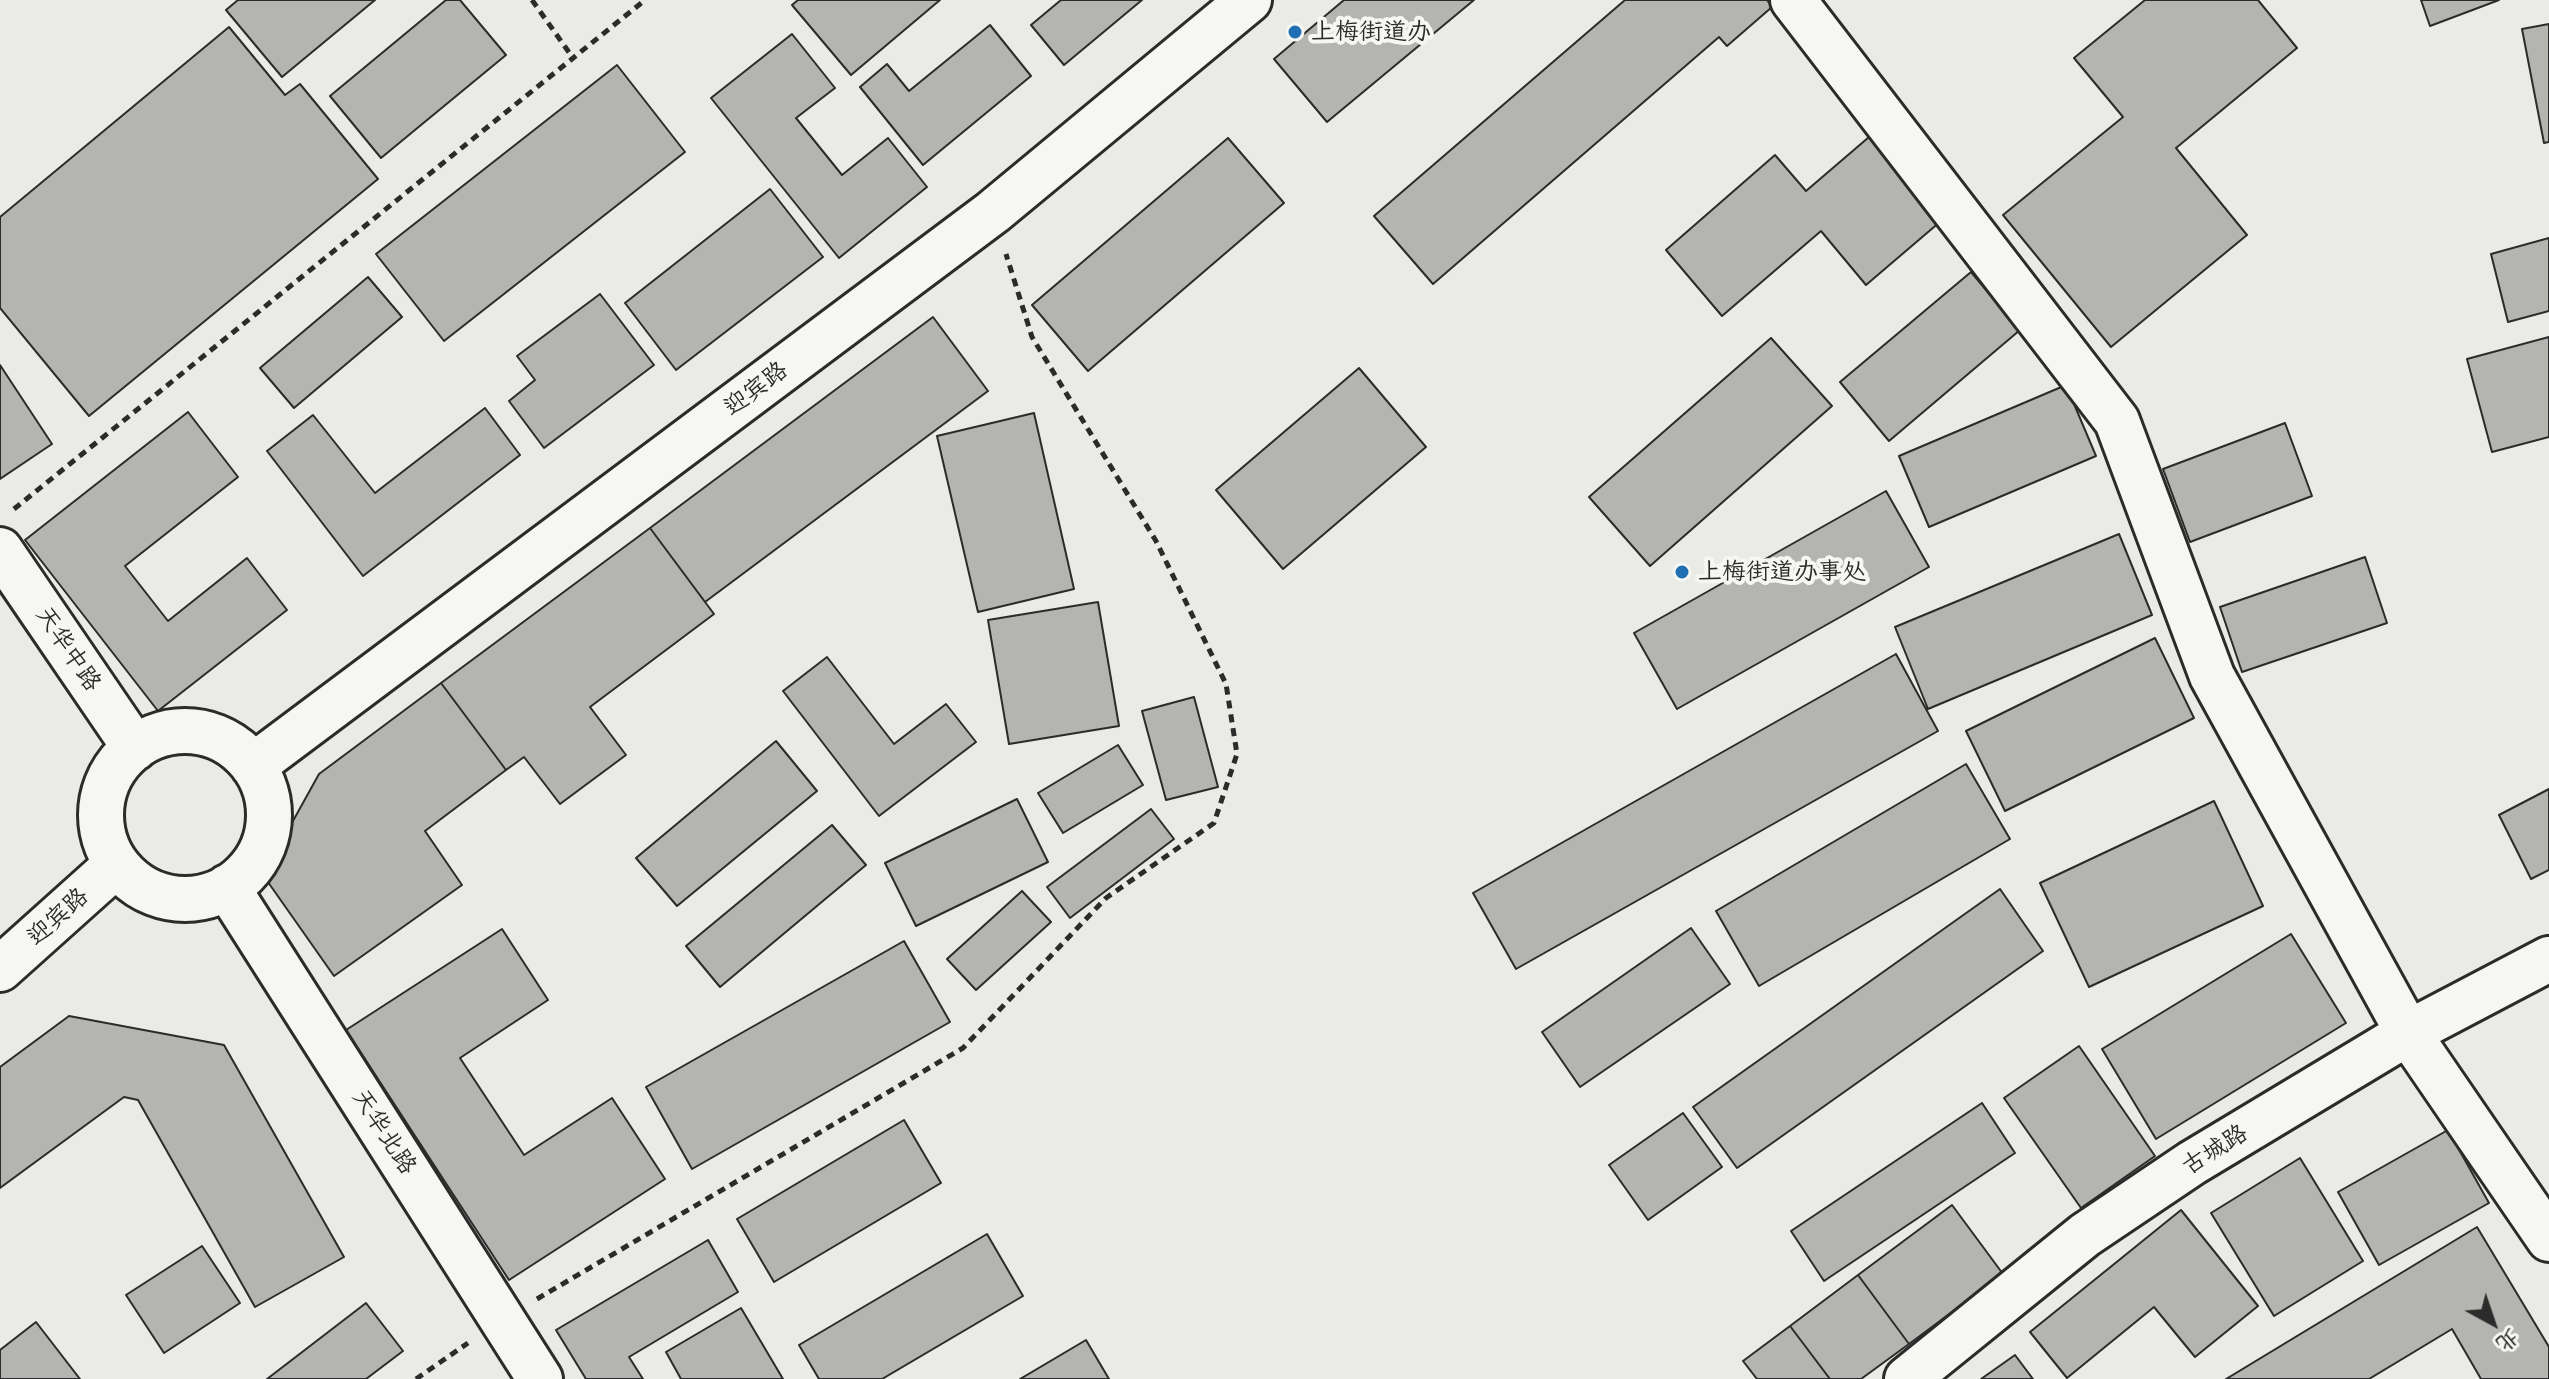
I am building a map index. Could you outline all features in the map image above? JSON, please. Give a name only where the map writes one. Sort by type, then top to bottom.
[{"type":"street","name":"迎宾路","points":[[253,766],[993,212],[1249,0]]},
{"type":"street","points":[[1793,0],[2117,421],[2212,676],[2408,1033],[2549,1239]]},
{"type":"street","name":"天华中路","points":[[6,530],[135,748]]},
{"type":"street","points":[[195,731],[222,739],[253,766],[260,776],[268,803],[268,830],[258,856],[241,878],[217,893],[190,899],[162,897],[137,885],[116,865],[104,840],[100,812],[106,785],[120,761],[135,748],[167,732],[195,731]]},
{"type":"street","name":"迎宾路","points":[[0,969],[116,865]]},
{"type":"street","name":"天华北路","points":[[227,887],[540,1379]]},
{"type":"street","name":"古城路","points":[[1907,1379],[2085,1235],[2192,1163],[2408,1033],[2549,959]]},
{"type":"path","points":[[532,0],[573,58]]},
{"type":"path","points":[[6,530],[645,0]]},
{"type":"path","points":[[416,1379],[503,1319],[963,1048],[1106,898],[1214,823],[1237,754],[1226,684],[1156,541],[1032,337],[993,212]]},
{"type":"building","points":[[238,0],[375,0],[282,77],[226,10]]},
{"type":"building","points":[[446,0],[460,0],[506,55],[381,158],[330,96]]},
{"type":"building","points":[[798,0],[940,0],[851,75],[792,5]]},
{"type":"building","points":[[1061,0],[1142,0],[1064,65],[1031,25]]},
{"type":"building","points":[[1344,0],[1474,0],[1327,122],[1274,59]]},
{"type":"building","points":[[1625,0],[1767,0],[1772,7],[1727,46],[1719,37],[1433,284],[1374,216]]},
{"type":"building","points":[[2145,0],[2258,0],[2297,48],[2176,148],[2247,235],[2111,347],[2003,215],[2123,117],[2074,58]]},
{"type":"building","points":[[2421,0],[2499,0],[2430,26]]},
{"type":"building","points":[[2549,24],[2549,142],[2544,143],[2522,29]]},
{"type":"building","points":[[990,25],[1031,76],[923,165],[860,87],[887,64],[909,91]]},
{"type":"building","points":[[229,27],[285,95],[300,84],[378,179],[89,416],[0,308],[0,217]]},
{"type":"building","points":[[792,34],[835,88],[796,118],[842,175],[888,138],[927,187],[839,258],[711,98]]},
{"type":"building","points":[[617,65],[685,152],[444,341],[376,254]]},
{"type":"building","points":[[1869,137],[1941,221],[1866,285],[1821,231],[1722,316],[1666,250],[1775,155],[1806,191]]},
{"type":"building","points":[[1228,138],[1284,203],[1088,371],[1032,305]]},
{"type":"building","points":[[770,189],[823,257],[676,370],[625,303]]},
{"type":"building","points":[[2549,238],[2549,311],[2508,322],[2491,254]]},
{"type":"building","points":[[1971,272],[2020,330],[1889,441],[1840,382]]},
{"type":"building","points":[[368,277],[402,317],[294,408],[260,368]]},
{"type":"building","points":[[600,294],[654,365],[544,448],[509,401],[535,380],[517,356]]},
{"type":"building","points":[[933,317],[988,391],[705,602],[650,528]]},
{"type":"building","points":[[2549,337],[2549,437],[2492,452],[2467,359]]},
{"type":"building","points":[[1771,338],[1832,406],[1650,566],[1589,497]]},
{"type":"building","points":[[0,365],[52,444],[0,479]]},
{"type":"building","points":[[1359,368],[1426,447],[1283,569],[1216,490]]},
{"type":"building","points":[[2066,385],[2096,456],[1929,527],[1899,456]]},
{"type":"building","points":[[485,408],[520,455],[363,576],[267,451],[313,415],[375,493]]},
{"type":"building","points":[[188,412],[238,477],[125,566],[168,621],[247,558],[287,610],[158,711],[25,540]]},
{"type":"building","points":[[1034,413],[1074,589],[978,612],[937,436]]},
{"type":"building","points":[[2285,423],[2312,496],[2190,542],[2163,469]]},
{"type":"building","points":[[1886,491],[1929,567],[1677,709],[1634,633]]},
{"type":"building","points":[[650,528],[714,614],[590,707],[626,755],[560,804],[524,757],[506,770],[441,683]]},
{"type":"building","points":[[2119,534],[2152,615],[1928,709],[1895,627]]},
{"type":"building","points":[[2365,557],[2387,623],[2242,672],[2220,607]]},
{"type":"building","points":[[1098,602],[1119,726],[1009,744],[988,620]]},
{"type":"building","points":[[2155,638],[2194,718],[2005,811],[1966,731]]},
{"type":"building","points":[[1896,654],[1938,731],[1516,969],[1473,893]]},
{"type":"building","points":[[827,657],[894,744],[946,704],[976,742],[879,816],[783,691]]},
{"type":"building","points":[[441,683],[506,770],[425,831],[462,885],[334,976],[263,875],[319,774]]},
{"type":"building","points":[[1194,697],[1218,787],[1166,800],[1142,711]]},
{"type":"building","points":[[776,741],[817,791],[677,906],[636,858]]},
{"type":"building","points":[[1118,745],[1143,785],[1063,833],[1038,793]]},
{"type":"building","points":[[1966,764],[2010,839],[1759,986],[1716,911]]},
{"type":"building","points":[[2549,789],[2549,870],[2531,879],[2499,815]]},
{"type":"building","points":[[1017,799],[1048,862],[916,926],[885,863]]},
{"type":"building","points":[[2214,801],[2263,906],[2089,987],[2040,883]]},
{"type":"building","points":[[1151,809],[1174,839],[1070,918],[1047,887]]},
{"type":"building","points":[[832,825],[866,865],[720,987],[686,946]]},
{"type":"building","points":[[2000,889],[2043,951],[1737,1168],[1693,1107]]},
{"type":"building","points":[[1022,891],[1051,922],[976,990],[947,959]]},
{"type":"building","points":[[1691,928],[1730,984],[1580,1087],[1542,1032]]},
{"type":"building","points":[[502,929],[548,1000],[460,1058],[524,1155],[612,1098],[665,1179],[509,1280],[346,1030]]},
{"type":"building","points":[[2291,934],[2346,1023],[2156,1139],[2102,1049]]},
{"type":"building","points":[[904,941],[950,1022],[692,1169],[646,1087]]},
{"type":"building","points":[[69,1016],[224,1045],[344,1257],[255,1307],[138,1100],[124,1097],[0,1188],[0,1067]]},
{"type":"building","points":[[2079,1046],[2155,1156],[2081,1208],[2004,1098]]},
{"type":"building","points":[[1982,1103],[2015,1153],[1824,1281],[1791,1231]]},
{"type":"building","points":[[1683,1113],[1722,1167],[1648,1220],[1609,1165]]},
{"type":"building","points":[[904,1120],[941,1183],[774,1282],[737,1219]]},
{"type":"building","points":[[2448,1130],[2489,1203],[2379,1265],[2338,1192]]},
{"type":"building","points":[[2300,1158],[2363,1261],[2274,1316],[2211,1213]]},
{"type":"building","points":[[1952,1205],[2003,1274],[1909,1344],[1858,1275]]},
{"type":"building","points":[[2181,1210],[2258,1306],[2195,1357],[2154,1307],[2067,1378],[2030,1332]]},
{"type":"building","points":[[2477,1227],[2549,1347],[2549,1379],[2481,1379],[2452,1329],[2369,1379],[2226,1379]]},
{"type":"building","points":[[987,1234],[1023,1296],[882,1379],[819,1379],[799,1345]]},
{"type":"building","points":[[708,1240],[738,1292],[629,1357],[643,1379],[586,1379],[556,1330]]},
{"type":"building","points":[[202,1246],[240,1303],[164,1353],[126,1295]]},
{"type":"building","points":[[1858,1275],[1909,1344],[1861,1379],[1830,1379],[1790,1326]]},
{"type":"building","points":[[366,1303],[403,1351],[366,1379],[267,1379]]},
{"type":"building","points":[[741,1308],[783,1379],[681,1379],[666,1352]]},
{"type":"building","points":[[36,1322],[80,1379],[0,1379],[0,1350]]},
{"type":"building","points":[[1790,1326],[1830,1379],[1757,1379],[1743,1361]]},
{"type":"building","points":[[1086,1340],[1109,1379],[1020,1379]]},
{"type":"building","points":[[2015,1355],[2033,1379],[1981,1379]]},
{"type":"place","name":"上梅街道办","points":[[1295,32]]},
{"type":"place","name":"上梅街道办事处","points":[[1682,572]]}]
